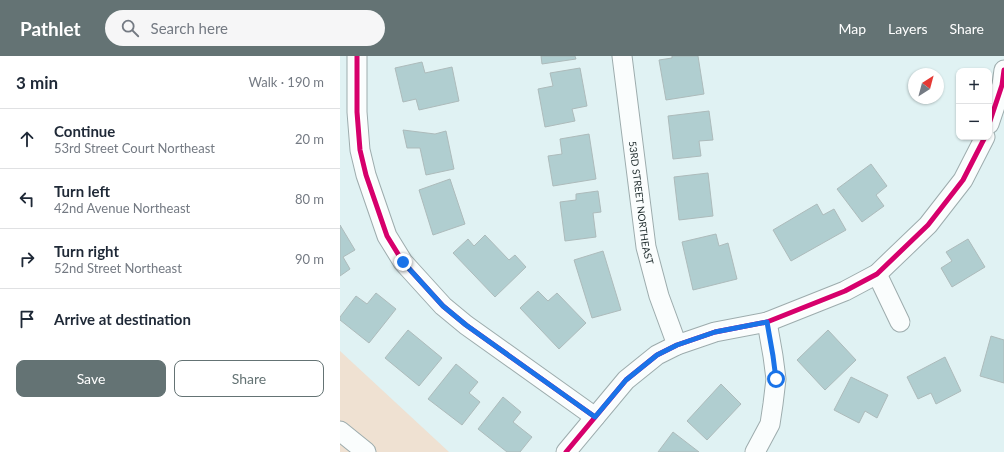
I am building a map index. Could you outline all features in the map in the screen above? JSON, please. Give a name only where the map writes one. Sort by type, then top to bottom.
[{"type":"street","points":[[357,56],[357,112],[360,150],[366,175],[387,236],[403,262],[438,300],[460,320],[595,417]]},
{"type":"street","name":"53RD STREET NORTHEAST","points":[[622,56],[646,247],[659,296],[677,345]]},
{"type":"street","points":[[992,115],[1002,85],[1004,70]]},
{"type":"street","points":[[566,452],[626,380],[657,355],[677,345],[715,332],[767,322],[845,290],[877,274],[928,225],[963,180],[983,140]]},
{"type":"street","points":[[877,274],[900,322]]},
{"type":"street","points":[[755,452],[770,424],[776,379],[767,322]]},
{"type":"street","points":[[340,431],[366,452]]},
{"type":"shaded area","points":[[340,351],[449,452],[340,452]]},
{"type":"building","points":[[541,56],[575,56],[576,59],[542,64]]},
{"type":"building","points":[[672,56],[698,56],[704,94],[666,100],[659,60],[672,58]]},
{"type":"building","points":[[422,62],[425,73],[452,67],[459,101],[419,110],[416,99],[403,102],[395,68]]},
{"type":"building","points":[[580,68],[587,106],[572,109],[575,121],[545,127],[538,89],[553,86],[550,73]]},
{"type":"building","points":[[709,111],[713,140],[699,141],[701,156],[673,159],[668,116]]},
{"type":"building","points":[[403,130],[435,134],[446,131],[454,169],[426,175],[420,148],[407,148]]},
{"type":"building","points":[[589,134],[596,179],[553,186],[548,156],[562,154],[560,139]]},
{"type":"building","points":[[871,164],[887,186],[876,195],[884,206],[862,222],[837,189]]},
{"type":"building","points":[[708,173],[713,216],[679,220],[674,177]]},
{"type":"building","points":[[450,179],[465,224],[433,235],[419,190]]},
{"type":"building","points":[[598,191],[601,212],[593,213],[596,237],[565,241],[560,202],[576,200],[576,194]]},
{"type":"building","points":[[817,204],[823,215],[834,209],[846,230],[791,261],[773,230]]},
{"type":"building","points":[[340,225],[355,250],[343,257],[350,269],[340,276]]},
{"type":"building","points":[[716,234],[719,246],[728,243],[737,279],[693,290],[682,242]]},
{"type":"building","points":[[485,235],[509,260],[515,255],[526,267],[495,297],[453,253],[468,239],[474,246]]},
{"type":"building","points":[[968,239],[985,267],[952,287],[941,268],[952,261],[946,252]]},
{"type":"building","points":[[603,251],[621,310],[592,318],[574,260]]},
{"type":"building","points":[[538,291],[548,301],[557,293],[586,323],[559,349],[520,308]]},
{"type":"building","points":[[376,293],[396,309],[369,343],[340,320],[340,317],[356,296],[367,304]]},
{"type":"building","points":[[408,330],[442,358],[419,386],[385,358]]},
{"type":"building","points":[[828,330],[856,360],[825,390],[797,360]]},
{"type":"building","points":[[991,336],[1004,340],[1004,383],[980,376]]},
{"type":"building","points":[[945,357],[961,391],[936,404],[931,393],[918,399],[907,377]]},
{"type":"building","points":[[456,364],[478,382],[469,393],[480,402],[462,425],[428,399]]},
{"type":"building","points":[[851,377],[888,395],[877,418],[865,411],[859,423],[834,410]]},
{"type":"building","points":[[721,384],[741,404],[707,440],[687,421]]},
{"type":"building","points":[[503,397],[521,412],[513,422],[532,437],[520,452],[507,452],[478,429]]},
{"type":"building","points":[[673,432],[699,452],[658,452]]},
{"type":"cycle path","points":[[357,56],[357,112],[360,150],[366,175],[387,236],[403,262],[443,306],[466,325],[595,417]]},
{"type":"cycle path","points":[[992,115],[1002,85],[1004,70]]},
{"type":"cycle path","points":[[566,452],[626,380],[657,355],[677,345],[715,332],[767,322],[845,291],[877,274],[928,225],[963,180],[983,140]]},
{"type":"route","points":[[403,262],[443,306],[466,325],[595,417],[626,380],[657,355],[677,345],[715,332],[767,322],[776,379]]}]
